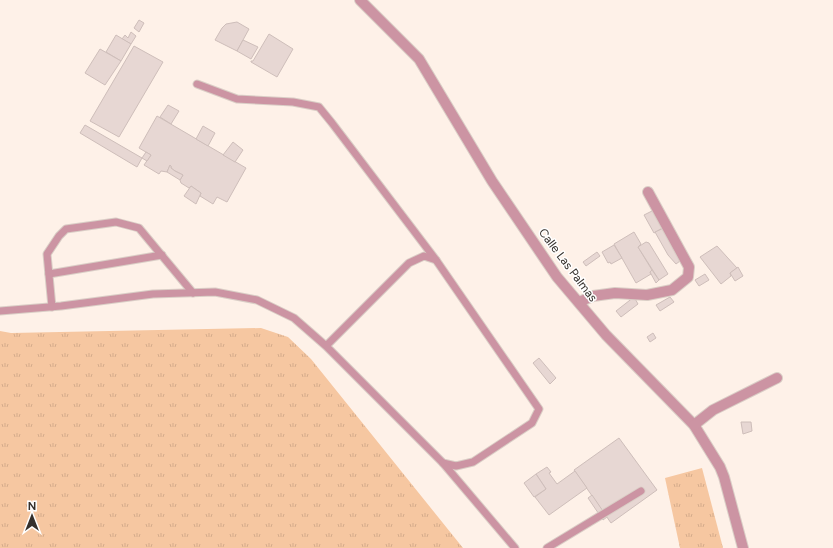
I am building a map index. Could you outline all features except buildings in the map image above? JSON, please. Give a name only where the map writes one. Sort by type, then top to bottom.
[{"type":"street","name":"Calle Las Palmas","points":[[360,0],[419,59],[492,181],[557,277],[606,335],[694,425],[720,467],[724,477],[743,548]]},
{"type":"street","points":[[578,302],[593,296],[615,293],[647,296],[672,290],[688,277],[689,267],[648,192]]},
{"type":"street","points":[[694,425],[713,410],[777,378]]},
{"type":"lane","points":[[197,84],[237,99],[293,102],[318,108],[332,123],[436,260],[539,409],[532,423],[472,462],[456,466],[443,463]]},
{"type":"lane","points":[[52,307],[47,254],[59,236],[66,229],[116,222],[139,228],[193,292]]},
{"type":"lane","points":[[49,274],[162,255]]},
{"type":"lane","points":[[326,346],[409,263],[424,256],[436,260]]},
{"type":"lane","points":[[0,311],[52,307],[153,294],[193,292],[215,292],[258,300],[294,318],[326,346],[443,463],[515,548]]},
{"type":"lane","points":[[547,548],[641,491]]},
{"type":"green space","points":[[261,328],[288,337],[311,359],[463,548],[0,548],[0,331],[11,333]]},
{"type":"green space","points":[[702,468],[723,548],[680,548],[665,478]]}]
